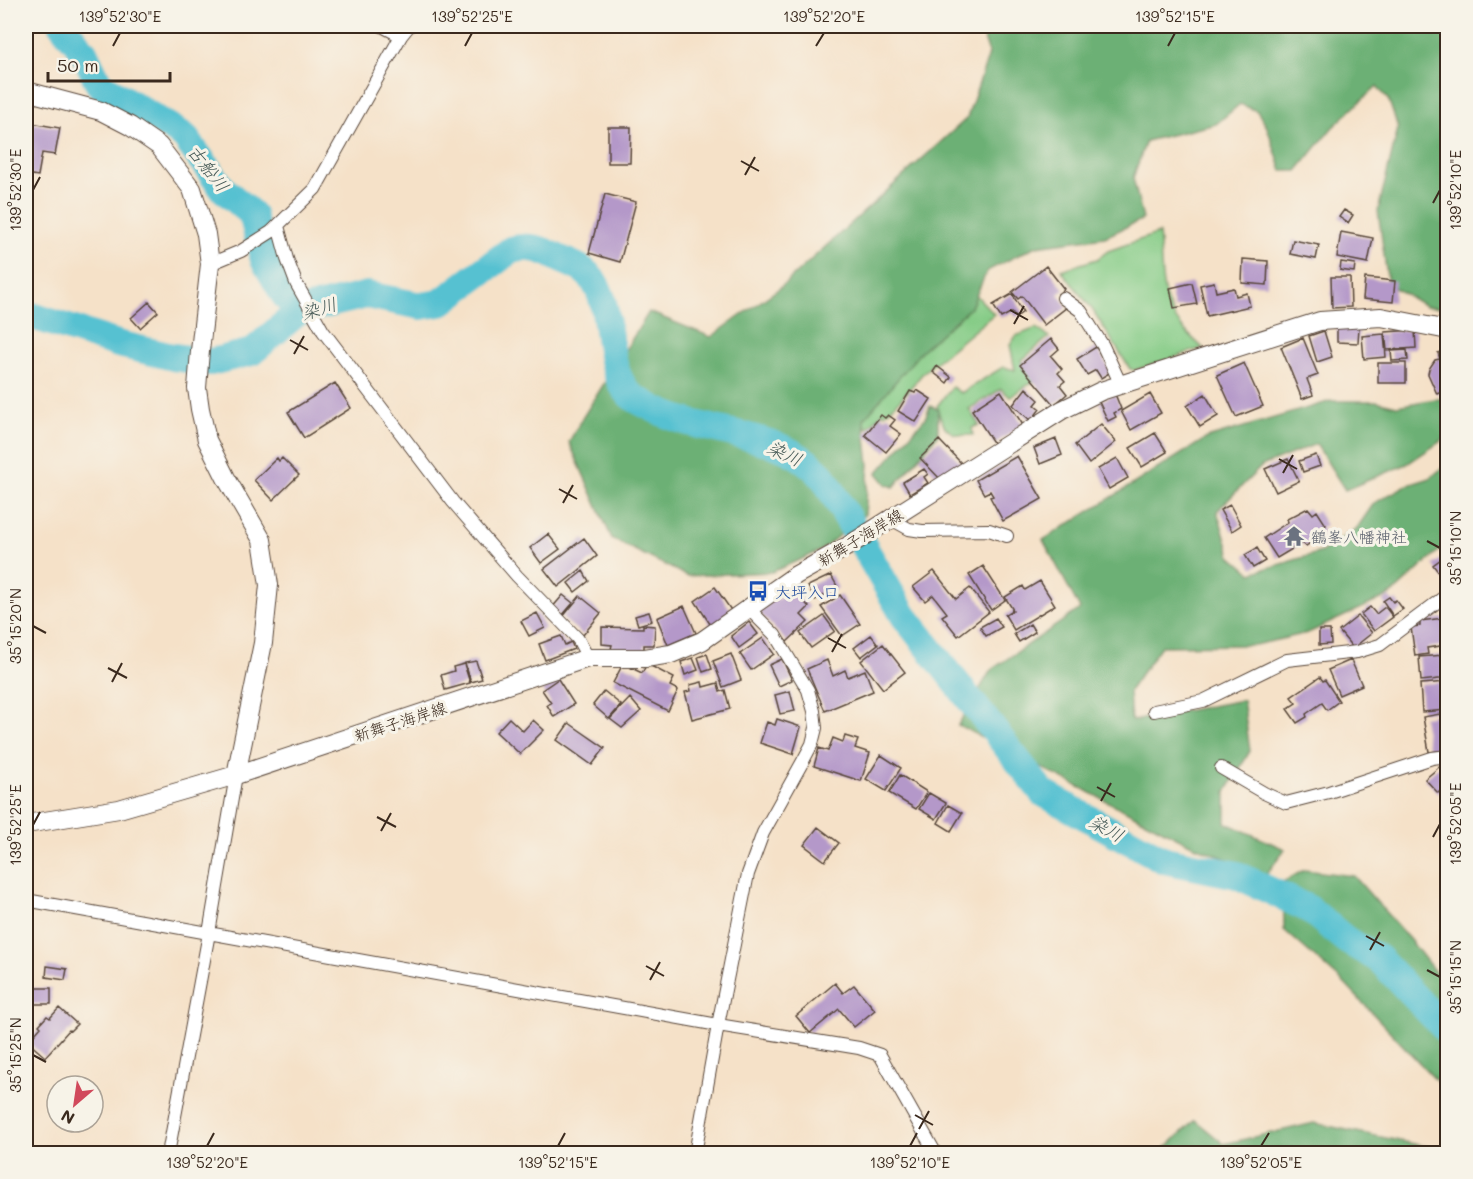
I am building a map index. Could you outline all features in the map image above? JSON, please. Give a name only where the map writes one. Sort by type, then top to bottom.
[{"type":"main road","points":[[26,91],[101,111],[130,126],[159,146],[192,189],[206,234],[210,264],[197,388],[200,409],[207,440],[262,540],[269,585],[263,643],[236,775]]},
{"type":"main road","name":"新舞子海岸線","points":[[26,824],[119,809],[236,775],[588,658],[645,658],[671,654],[702,640],[796,575],[848,546],[1062,410],[1101,391],[1320,321],[1381,317],[1448,330]]},
{"type":"street","points":[[210,264],[241,251],[275,229],[315,189],[405,31],[382,26]]},
{"type":"street","points":[[275,229],[296,283],[323,331],[453,502],[517,576],[578,639],[588,658]]},
{"type":"street","points":[[1063,298],[1081,311],[1103,346],[1121,385]]},
{"type":"street","points":[[884,523],[915,530],[989,530],[1007,536]]},
{"type":"street","points":[[1154,711],[1203,701],[1287,660],[1357,652],[1380,645],[1448,594]]},
{"type":"street","points":[[695,1154],[748,874],[763,833],[807,753],[816,728],[808,690],[775,635],[748,608]]},
{"type":"street","points":[[1221,768],[1286,803],[1329,792],[1432,758],[1448,756]]},
{"type":"street","points":[[168,1154],[236,775]]},
{"type":"street","points":[[26,900],[718,1025],[859,1048],[880,1054],[936,1154]]},
{"type":"green space","points":[[980,26],[1437,26],[1447,33],[1447,309],[1425,306],[1388,284],[1378,211],[1398,128],[1389,101],[1377,86],[1332,128],[1297,171],[1282,171],[1267,127],[1257,111],[1240,104],[1216,124],[1146,141],[1133,178],[1143,219],[1105,237],[1036,246],[987,271],[971,307],[923,349],[864,419],[869,465],[865,514],[820,551],[772,572],[687,576],[612,539],[569,442],[649,312],[711,337],[781,287],[967,118],[989,54]]},
{"type":"green space","points":[[1159,233],[1163,284],[1168,303],[1182,327],[1203,348],[1135,370],[1130,369],[1092,309],[1061,270],[1097,259],[1108,251]]},
{"type":"green space","points":[[976,295],[994,314],[924,372],[899,401],[885,414],[883,412],[867,429],[863,419],[923,349],[971,307]]},
{"type":"green space","points":[[1036,328],[1049,337],[1021,361],[1034,381],[1010,397],[1001,389],[969,409],[979,425],[972,428],[973,435],[958,435],[948,430],[941,421],[937,406],[952,387],[961,393],[1003,367],[1015,370],[1010,345],[1016,336]]},
{"type":"green space","points":[[1447,399],[1447,437],[1407,464],[1345,490],[1316,444],[1262,466],[1217,511],[1231,556],[1251,573],[1321,552],[1357,528],[1374,503],[1405,486],[1430,478],[1447,464],[1447,543],[1392,594],[1308,633],[1255,645],[1161,646],[1129,691],[1131,721],[1243,700],[1250,751],[1226,792],[1226,823],[1285,849],[1266,875],[1192,845],[958,725],[991,670],[1080,609],[1043,540],[1207,438],[1331,401],[1376,401],[1397,406]]},
{"type":"green space","points":[[930,406],[938,409],[938,435],[894,487],[886,484],[877,473],[925,418]]},
{"type":"green space","points":[[1304,870],[1354,876],[1410,940],[1447,987],[1447,1092],[1343,982],[1284,930],[1283,882]]},
{"type":"green space","points":[[1195,1120],[1224,1144],[1314,1123],[1438,1149],[1446,1153],[1160,1153]]},
{"type":"building","points":[[26,122],[60,128],[55,155],[42,153],[38,176],[26,174]]},
{"type":"building","points":[[608,127],[631,127],[630,163],[608,163]]},
{"type":"building","points":[[605,194],[636,202],[620,262],[589,253]]},
{"type":"building","points":[[1344,210],[1353,215],[1348,223],[1339,217]]},
{"type":"building","points":[[1341,232],[1373,238],[1368,263],[1337,257]]},
{"type":"building","points":[[1293,240],[1319,245],[1316,259],[1290,254]]},
{"type":"building","points":[[1243,259],[1268,261],[1267,285],[1242,283]]},
{"type":"building","points":[[1341,262],[1355,264],[1354,272],[1340,270]]},
{"type":"building","points":[[1046,266],[1064,289],[1058,294],[1067,307],[1044,325],[1022,296],[1018,299],[1012,292]]},
{"type":"building","points":[[1331,277],[1350,277],[1351,307],[1332,308]]},
{"type":"building","points":[[1365,278],[1395,281],[1393,302],[1363,299]]},
{"type":"building","points":[[1214,282],[1216,292],[1234,288],[1236,296],[1247,293],[1250,306],[1207,316],[1200,285]]},
{"type":"building","points":[[1192,283],[1197,304],[1174,308],[1170,288]]},
{"type":"building","points":[[1012,294],[1023,312],[1016,317],[1012,312],[1001,318],[993,305]]},
{"type":"building","points":[[149,302],[158,312],[140,328],[131,318]]},
{"type":"building","points":[[1337,326],[1359,327],[1358,343],[1337,342]]},
{"type":"building","points":[[1415,330],[1416,348],[1387,350],[1385,332]]},
{"type":"building","points":[[1324,331],[1332,357],[1317,362],[1309,336]]},
{"type":"building","points":[[1384,334],[1386,357],[1364,359],[1362,336]]},
{"type":"building","points":[[1303,338],[1318,375],[1307,379],[1313,395],[1302,399],[1281,347]]},
{"type":"building","points":[[1051,339],[1059,349],[1051,356],[1062,369],[1058,373],[1065,381],[1060,385],[1067,394],[1054,405],[1020,365]]},
{"type":"building","points":[[1096,347],[1111,372],[1101,378],[1096,370],[1087,375],[1077,359]]},
{"type":"building","points":[[1407,350],[1408,360],[1392,361],[1391,351]]},
{"type":"building","points":[[1447,350],[1448,389],[1437,394],[1428,374],[1429,369],[1435,360],[1440,359],[1438,353]]},
{"type":"building","points":[[1244,363],[1263,406],[1236,417],[1217,375]]},
{"type":"building","points":[[1378,363],[1406,363],[1406,383],[1378,383]]},
{"type":"building","points":[[937,366],[951,377],[947,383],[933,372]]},
{"type":"building","points":[[335,383],[351,408],[304,438],[288,412]]},
{"type":"building","points":[[1026,388],[1039,400],[1035,405],[1040,409],[1031,421],[1013,405]]},
{"type":"building","points":[[917,390],[931,399],[916,422],[898,411],[910,391],[915,393]]},
{"type":"building","points":[[1001,391],[1023,425],[994,444],[972,410]]},
{"type":"building","points":[[1115,394],[1121,409],[1114,413],[1116,417],[1108,421],[1099,402]]},
{"type":"building","points":[[1150,394],[1161,413],[1131,430],[1121,411]]},
{"type":"building","points":[[1205,394],[1218,416],[1200,427],[1187,406]]},
{"type":"building","points":[[881,415],[885,418],[888,415],[895,420],[890,426],[901,434],[886,452],[865,435]]},
{"type":"building","points":[[1101,424],[1116,442],[1089,464],[1075,445]]},
{"type":"building","points":[[1155,433],[1167,452],[1142,467],[1130,448]]},
{"type":"building","points":[[1056,439],[1062,455],[1040,464],[1034,448]]},
{"type":"building","points":[[939,440],[962,464],[943,482],[920,458]]},
{"type":"building","points":[[1316,455],[1320,466],[1303,472],[1299,461]]},
{"type":"building","points":[[1017,456],[1042,499],[1003,521],[990,497],[993,496],[990,491],[984,494],[976,480]]},
{"type":"building","points":[[277,458],[279,461],[282,458],[299,475],[273,500],[254,480]]},
{"type":"building","points":[[1117,458],[1128,478],[1109,489],[1098,469]]},
{"type":"building","points":[[1288,459],[1299,481],[1276,492],[1265,469]]},
{"type":"building","points":[[924,469],[928,474],[924,477],[928,483],[910,494],[903,482]]},
{"type":"building","points":[[1230,505],[1241,525],[1232,531],[1220,510]]},
{"type":"building","name":"鶴峯八幡神社","points":[[1308,508],[1313,514],[1317,511],[1326,525],[1321,528],[1324,533],[1306,546],[1302,543],[1277,558],[1264,538],[1288,522],[1287,519]]},
{"type":"building","points":[[548,534],[560,549],[541,563],[530,548]]},
{"type":"building","points":[[584,538],[597,556],[558,587],[544,569]]},
{"type":"building","points":[[1257,548],[1265,561],[1253,568],[1245,555]]},
{"type":"building","points":[[1448,554],[1448,585],[1433,565]]},
{"type":"building","points":[[983,566],[1005,600],[991,610],[969,575]]},
{"type":"building","points":[[583,571],[589,581],[575,592],[568,583]]},
{"type":"building","points":[[934,571],[956,599],[970,588],[989,612],[958,636],[942,616],[947,613],[933,595],[925,601],[913,587]]},
{"type":"building","points":[[831,575],[838,588],[815,600],[808,586]]},
{"type":"building","points":[[1040,581],[1055,605],[1014,630],[1005,615],[1013,610],[1005,597],[1023,586],[1025,590]]},
{"type":"building","points":[[789,585],[809,607],[801,615],[808,622],[787,642],[759,612],[776,597],[778,600],[782,596],[780,593]]},
{"type":"building","points":[[715,587],[733,613],[712,627],[695,601]]},
{"type":"building","points":[[563,595],[573,603],[561,617],[551,609]]},
{"type":"building","points":[[840,595],[860,624],[842,636],[821,607]]},
{"type":"building","points":[[580,596],[601,613],[583,635],[562,618]]},
{"type":"building","points":[[1389,597],[1393,602],[1396,600],[1403,609],[1393,616],[1383,601]]},
{"type":"building","points":[[684,606],[696,633],[668,645],[657,618]]},
{"type":"building","points":[[1370,607],[1376,614],[1385,607],[1393,617],[1374,631],[1361,614]]},
{"type":"building","points":[[649,612],[652,621],[638,625],[635,616]]},
{"type":"building","points":[[537,613],[545,628],[529,636],[521,621]]},
{"type":"building","points":[[824,616],[835,631],[811,648],[800,633]]},
{"type":"building","points":[[1358,616],[1372,633],[1353,648],[1339,631]]},
{"type":"building","points":[[996,618],[1002,627],[986,636],[980,627]]},
{"type":"building","points":[[1444,618],[1447,645],[1427,648],[1428,654],[1415,656],[1411,627],[1420,626],[1420,621]]},
{"type":"building","points":[[749,622],[758,634],[739,648],[731,636]]},
{"type":"building","points":[[1030,624],[1035,632],[1019,642],[1014,634]]},
{"type":"building","points":[[643,625],[655,626],[654,645],[644,645],[644,650],[611,649],[612,645],[602,644],[602,627],[643,628]]},
{"type":"building","points":[[1319,630],[1330,630],[1331,644],[1319,645]]},
{"type":"building","points":[[871,635],[878,644],[861,657],[854,648]]},
{"type":"building","points":[[561,636],[565,645],[571,642],[574,649],[545,660],[539,644]]},
{"type":"building","points":[[763,638],[774,654],[751,670],[740,654]]},
{"type":"building","points":[[883,644],[905,672],[883,689],[861,661]]},
{"type":"building","points":[[707,654],[712,669],[703,672],[698,657]]},
{"type":"building","points":[[731,654],[741,680],[723,687],[713,661]]},
{"type":"building","points":[[1444,655],[1444,659],[1448,658],[1448,678],[1421,681],[1419,657]]},
{"type":"building","points":[[693,658],[698,670],[685,675],[681,662]]},
{"type":"building","points":[[782,659],[792,680],[779,686],[769,665]]},
{"type":"building","points":[[827,660],[833,676],[845,670],[848,677],[865,670],[873,691],[825,711],[807,669]]},
{"type":"building","points":[[1351,660],[1362,685],[1339,695],[1328,670]]},
{"type":"building","points":[[476,661],[482,679],[471,682],[465,663]]},
{"type":"building","points":[[464,664],[470,683],[445,690],[441,675],[454,671],[453,667]]},
{"type":"building","points":[[623,664],[642,673],[647,664],[674,678],[670,686],[678,690],[668,711],[613,683]]},
{"type":"building","points":[[1320,677],[1323,681],[1325,680],[1339,701],[1327,710],[1322,703],[1297,723],[1287,709],[1296,703],[1291,697]]},
{"type":"building","points":[[558,679],[574,704],[554,717],[547,705],[551,703],[542,690]]},
{"type":"building","points":[[702,682],[703,687],[718,683],[720,692],[725,690],[730,709],[692,719],[685,692],[691,691],[690,685]]},
{"type":"building","points":[[1448,682],[1448,710],[1422,712],[1420,684]]},
{"type":"building","points":[[604,691],[621,705],[609,719],[593,705]]},
{"type":"building","points":[[790,691],[795,711],[780,714],[775,695]]},
{"type":"building","points":[[630,698],[641,711],[622,728],[610,719]]},
{"type":"building","points":[[1440,714],[1441,719],[1448,718],[1448,750],[1429,752],[1423,717]]},
{"type":"building","points":[[509,718],[523,731],[533,720],[544,730],[520,754],[496,732]]},
{"type":"building","points":[[777,719],[801,727],[793,754],[760,743],[767,722],[775,725]]},
{"type":"building","points":[[569,723],[605,748],[592,765],[557,740]]},
{"type":"building","points":[[845,736],[858,740],[855,748],[870,753],[861,781],[814,766],[819,748],[828,751],[833,738],[843,742]]},
{"type":"building","points":[[881,755],[901,768],[886,791],[866,779]]},
{"type":"building","points":[[1444,763],[1448,767],[1448,784],[1438,793],[1425,779]]},
{"type":"building","points":[[900,775],[927,792],[916,809],[889,793]]},
{"type":"building","points":[[929,793],[946,803],[936,819],[919,809]]},
{"type":"building","points":[[948,805],[962,813],[951,831],[938,823]]},
{"type":"building","points":[[818,827],[839,843],[825,861],[804,845]]},
{"type":"building","points":[[47,966],[67,969],[65,980],[46,977]]},
{"type":"building","points":[[835,983],[843,993],[854,985],[875,1010],[854,1027],[839,1009],[810,1033],[796,1016]]},
{"type":"building","points":[[30,988],[51,988],[51,1004],[30,1004]]},
{"type":"building","points":[[59,1008],[77,1024],[45,1057],[28,1042],[47,1016],[50,1018]]},
{"type":"waterway","name":"古船川","points":[[63,26],[84,52],[99,84],[184,136],[223,189],[252,214],[264,260],[283,293],[298,312]]},
{"type":"waterway","name":"染川","points":[[26,314],[118,344],[173,357],[211,362],[252,352],[298,312],[312,308],[367,295],[421,306],[440,303],[511,250],[524,248],[546,252],[583,270],[594,281],[601,296],[614,365],[620,381],[630,395],[644,404],[694,424],[766,442],[789,451],[809,464],[826,481],[904,616],[1043,793],[1164,860],[1237,875],[1309,909],[1346,940],[1379,959],[1448,1032]]},
{"type":"place","name":"鶴峯八幡神社","points":[[1294,536]]},
{"type":"place","name":"大坪入口","points":[[758,591]]}]
